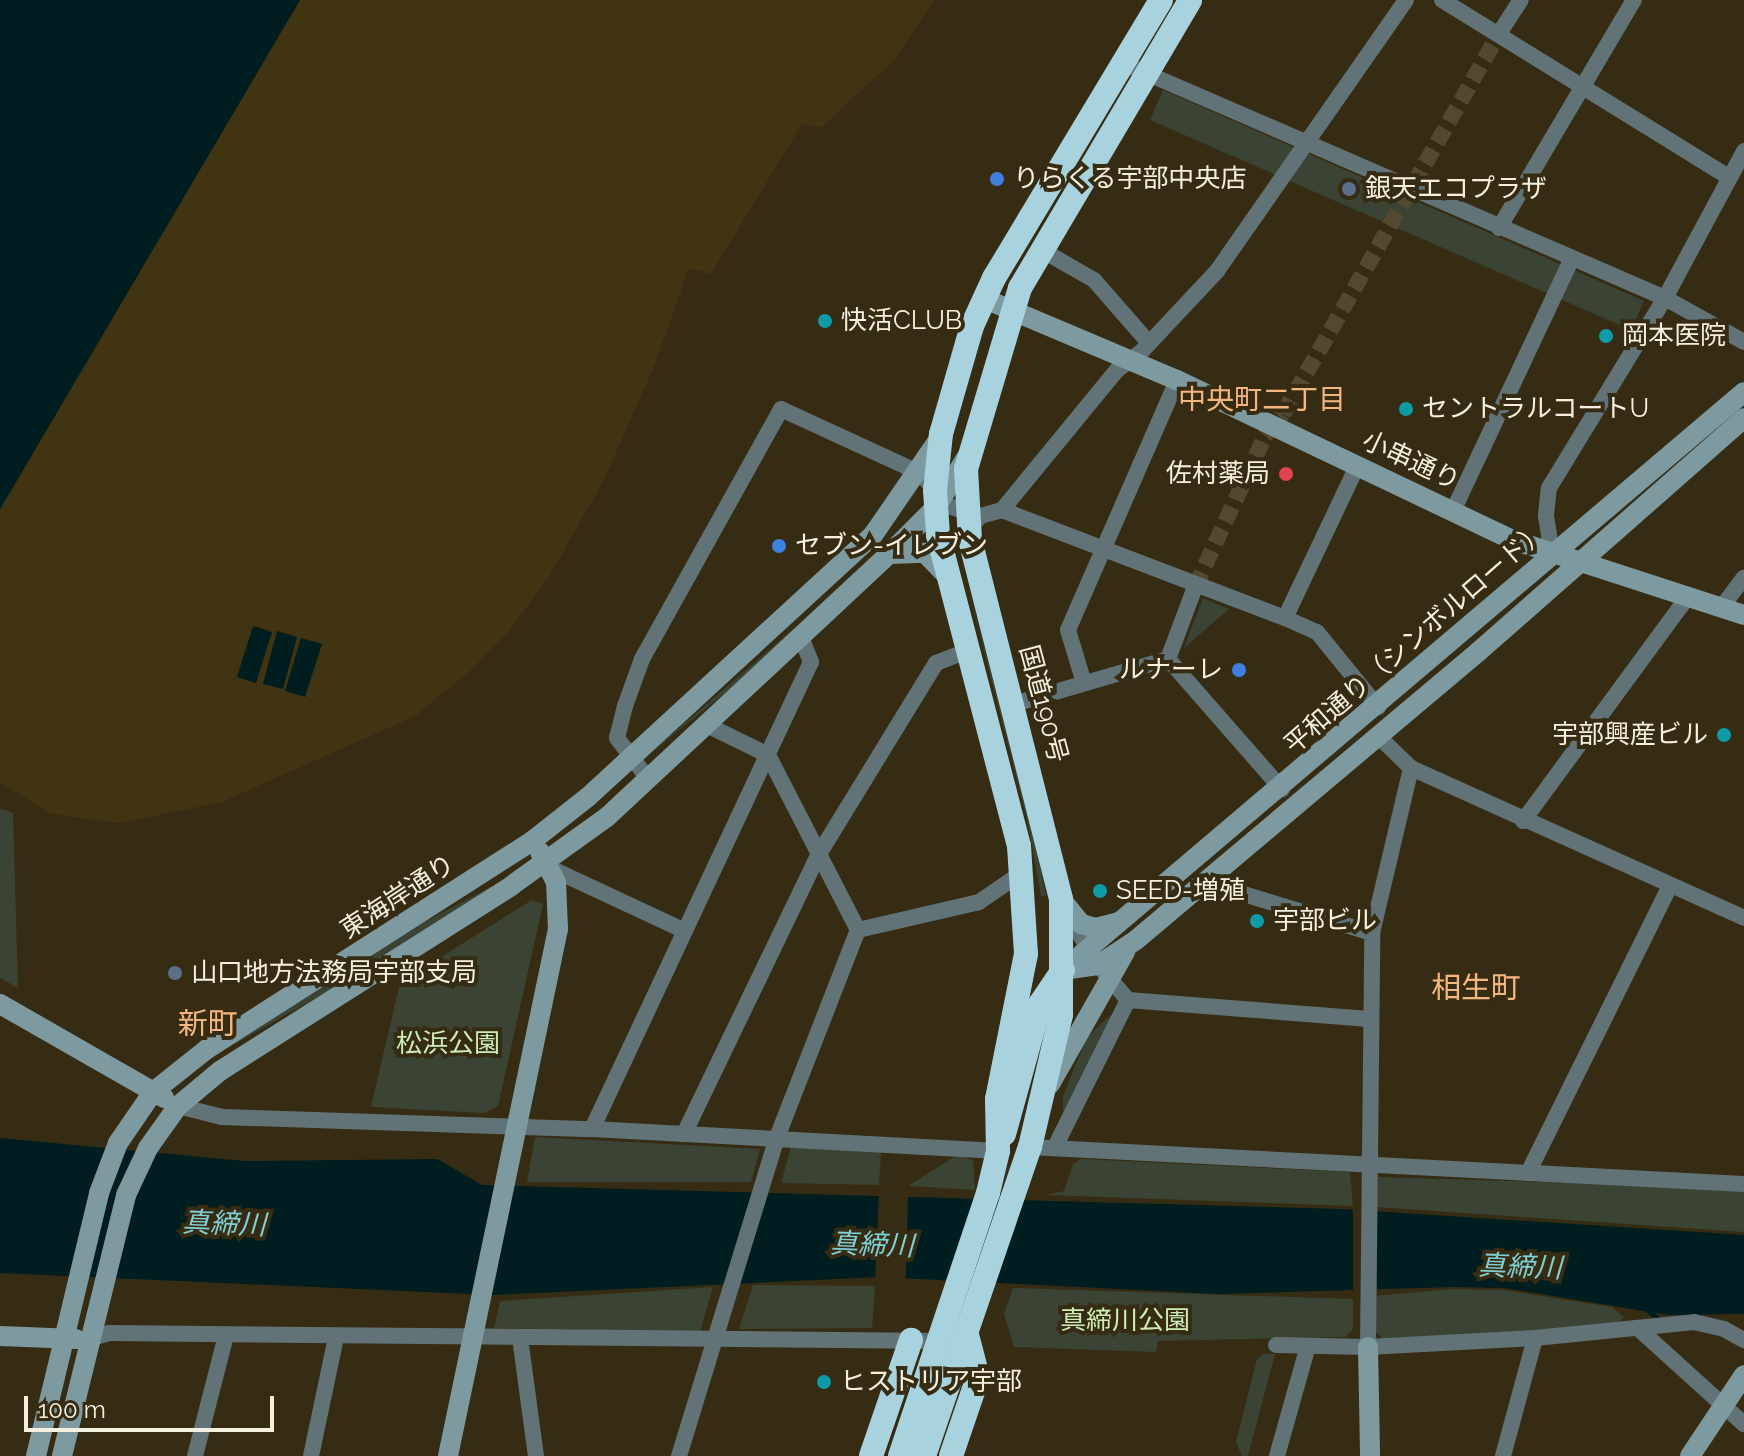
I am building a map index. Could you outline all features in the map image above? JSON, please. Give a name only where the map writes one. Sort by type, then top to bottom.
[{"type":"highway","name":"国道190号","points":[[924,1456],[966,1331],[970,1286],[998,1151],[997,1099],[1023,984],[1027,903],[1023,872],[947,576],[933,501],[941,434],[985,299],[1032,208],[1161,0]]},
{"type":"highway","name":"国道190号","points":[[900,1456],[939,1341],[970,1286],[1014,1194],[1047,1088],[1061,1015],[1064,905],[970,540],[974,515],[964,493],[972,445],[1013,309],[1040,249],[1190,0]]},
{"type":"highway","points":[[998,1151],[1040,1004],[1063,970],[1040,945],[1027,903]]},
{"type":"highway","points":[[951,1456],[978,1377],[966,1331]]},
{"type":"highway","points":[[871,1456],[911,1340]]},
{"type":"street","points":[[1002,510],[1129,359],[1149,343],[1217,271],[1406,0]]},
{"type":"street","points":[[1442,0],[1500,32],[1582,88],[1729,177]]},
{"type":"street","points":[[1500,32],[1521,0]]},
{"type":"street","points":[[1499,228],[1634,0]]},
{"type":"street","points":[[1123,63],[1306,145],[1665,298],[1744,342]]},
{"type":"street","points":[[1552,554],[1546,515],[1549,488],[1665,298],[1744,151]]},
{"type":"street","points":[[1040,249],[1094,280],[1149,343]]},
{"type":"street","points":[[1454,509],[1572,258]]},
{"type":"street","name":"小串通り","points":[[985,299],[1177,380],[1578,565]]},
{"type":"street","points":[[1084,683],[1068,630],[1177,380]]},
{"type":"street","name":"平和通り（シンボルロード）","points":[[1098,964],[1120,921],[1282,789],[1744,392]]},
{"type":"street","points":[[649,780],[630,761],[617,738],[642,659],[781,409],[933,501],[974,515],[1002,510],[1317,632],[1378,707]]},
{"type":"street","name":"平和通り（シンボルロード）","points":[[1098,964],[1136,940],[1478,652],[1744,418]]},
{"type":"street","points":[[873,535],[933,501],[972,445]]},
{"type":"street","points":[[1285,618],[1358,464]]},
{"type":"street","points":[[873,535],[933,501]]},
{"type":"street","points":[[933,501],[970,540]]},
{"type":"street","name":"東海岸通り","points":[[62,1456],[126,1195],[148,1148],[178,1106],[220,1071],[549,865],[649,780],[889,554],[933,501]]},
{"type":"street","name":"東海岸通り","points":[[36,1456],[75,1286],[118,1143],[153,1092],[207,1049],[532,841],[630,761],[873,535]]},
{"type":"street","points":[[889,554],[925,553],[947,576]]},
{"type":"street","points":[[1578,565],[1744,615]]},
{"type":"street","points":[[1721,608],[1744,578]]},
{"type":"street","points":[[1168,659],[1195,587]]},
{"type":"street","points":[[1523,821],[1687,598]]},
{"type":"street","points":[[592,1129],[811,662],[801,637]]},
{"type":"street","points":[[684,1134],[819,854],[936,663],[968,651]]},
{"type":"street","points":[[1014,704],[1168,659]]},
{"type":"street","points":[[1168,659],[1282,789]]},
{"type":"street","points":[[679,1456],[776,1140],[858,930],[768,755],[707,725]]},
{"type":"street","points":[[1377,735],[1411,768],[1744,918]]},
{"type":"street","points":[[1370,1456],[1367,1206],[1372,933],[1411,768]]},
{"type":"street","points":[[448,1456],[558,929],[560,903],[549,865],[532,841]]},
{"type":"street","points":[[549,865],[685,931]]},
{"type":"street","points":[[858,930],[979,902],[1023,872]]},
{"type":"street","points":[[1213,875],[1240,893],[1372,933]]},
{"type":"street","points":[[1528,1173],[1670,886]]},
{"type":"street","points":[[1064,905],[1096,928],[1120,921]]},
{"type":"street","points":[[1064,905],[1098,964],[1128,1000],[1369,1019]]},
{"type":"street","points":[[1063,970],[1098,964]]},
{"type":"street","points":[[1047,1088],[1098,964]]},
{"type":"street","points":[[1055,1147],[1128,1000]]},
{"type":"street","points":[[0,1004],[178,1106],[222,1117],[592,1129],[998,1151]]},
{"type":"street","points":[[1030,1147],[1744,1184]]},
{"type":"street","points":[[1276,1345],[1368,1347],[1535,1338],[1641,1331],[1694,1322],[1744,1340]]},
{"type":"street","points":[[1641,1331],[1744,1424]]},
{"type":"street","points":[[0,1336],[65,1340],[226,1335],[939,1341]]},
{"type":"street","points":[[195,1456],[226,1335]]},
{"type":"street","points":[[311,1456],[336,1337]]},
{"type":"street","points":[[520,1338],[536,1456]]},
{"type":"street","points":[[1503,1456],[1535,1338]]},
{"type":"street","points":[[1277,1456],[1308,1346]]},
{"type":"street","points":[[1690,1456],[1743,1376]]},
{"type":"shaded area","points":[[300,0],[934,0],[895,59],[821,128],[802,124],[711,274],[689,268],[655,364],[604,480],[550,575],[509,631],[471,670],[415,716],[222,802],[120,823],[51,814],[0,782],[0,510]]},
{"type":"green space","points":[[1163,90],[1644,301],[1631,330],[1150,120]]},
{"type":"green space","points":[[876,551],[752,671],[646,757],[808,616]]},
{"type":"green space","points":[[965,576],[1032,824],[1046,896],[1041,896],[1027,819]]},
{"type":"green space","points":[[1203,598],[1229,609],[1184,648]]},
{"type":"green space","points":[[0,808],[13,813],[18,988],[0,978]]},
{"type":"green space","points":[[494,885],[360,973],[215,1055],[402,934]]},
{"type":"green space","name":"松浜公園","points":[[532,900],[543,904],[498,1106],[484,1113],[371,1107],[400,983]]},
{"type":"green space","points":[[1112,1014],[1063,1114],[1063,1096],[1087,1037]]},
{"type":"green space","points":[[535,1137],[760,1149],[751,1182],[527,1182]]},
{"type":"green space","points":[[791,1147],[881,1151],[879,1185],[781,1183]]},
{"type":"green space","points":[[959,1154],[973,1161],[975,1190],[908,1186]]},
{"type":"green space","points":[[1081,1159],[1350,1172],[1353,1206],[1046,1195],[1064,1191],[1073,1164]]},
{"type":"green space","points":[[1378,1177],[1744,1188],[1744,1232],[1377,1207]]},
{"type":"green space","points":[[753,1285],[875,1286],[872,1328],[739,1329]]},
{"type":"green space","points":[[713,1287],[700,1332],[494,1328],[500,1301]]},
{"type":"green space","name":"真締川公園","points":[[1013,1288],[1353,1299],[1353,1329],[1345,1337],[1158,1341],[1156,1352],[1014,1347],[1004,1314]]},
{"type":"green space","points":[[1451,1289],[1504,1290],[1612,1307],[1624,1317],[1616,1325],[1384,1340],[1374,1330],[1375,1296]]},
{"type":"green space","points":[[1263,1354],[1275,1354],[1248,1456],[1242,1456],[1236,1442],[1257,1359]]},
{"type":"water","points":[[0,0],[300,0],[0,509]]},
{"type":"water","points":[[253,626],[272,632],[256,683],[237,677]]},
{"type":"water","points":[[277,631],[297,637],[283,689],[263,684]]},
{"type":"water","points":[[301,638],[322,644],[305,697],[285,691]]},
{"type":"water","name":"真締川","points":[[0,1138],[245,1161],[437,1159],[482,1185],[1342,1209],[1744,1235],[1744,1314],[1668,1315],[1504,1288],[1217,1294],[880,1277],[492,1295],[0,1273]]},
{"type":"pier","points":[[879,1190],[908,1191],[906,1282],[875,1281]]},
{"type":"pier","points":[[1353,1206],[1375,1207],[1377,1297],[1353,1296]]},
{"type":"waterway","points":[[1644,1307],[1656,1317]]},
{"type":"tunnel","points":[[1195,587],[1265,436],[1283,414],[1500,32]]},
{"type":"place","name":"りらくる宇部中央店","points":[[997,179]]},
{"type":"place","name":"銀天エコプラザ","points":[[1349,189]]},
{"type":"place","name":"快活CLUB","points":[[825,321]]},
{"type":"place","name":"岡本医院","points":[[1606,336]]},
{"type":"place","name":"セントラルコートU","points":[[1406,409]]},
{"type":"place","name":"佐村薬局","points":[[1286,474]]},
{"type":"place","name":"セブン-イレブン","points":[[779,546]]},
{"type":"place","name":"ルナーレ","points":[[1239,670]]},
{"type":"place","name":"宇部興産ビル","points":[[1724,735]]},
{"type":"place","name":"SEED-増殖","points":[[1100,891]]},
{"type":"place","name":"宇部ビル","points":[[1257,921]]},
{"type":"place","name":"山口地方法務局宇部支局","points":[[175,973]]},
{"type":"place","name":"ヒストリア宇部","points":[[824,1382]]},
{"type":"district","name":"中央町二丁目","points":[[1262,400]]},
{"type":"district","name":"相生町","points":[[1476,988]]},
{"type":"district","name":"新町","points":[[208,1024]]}]
